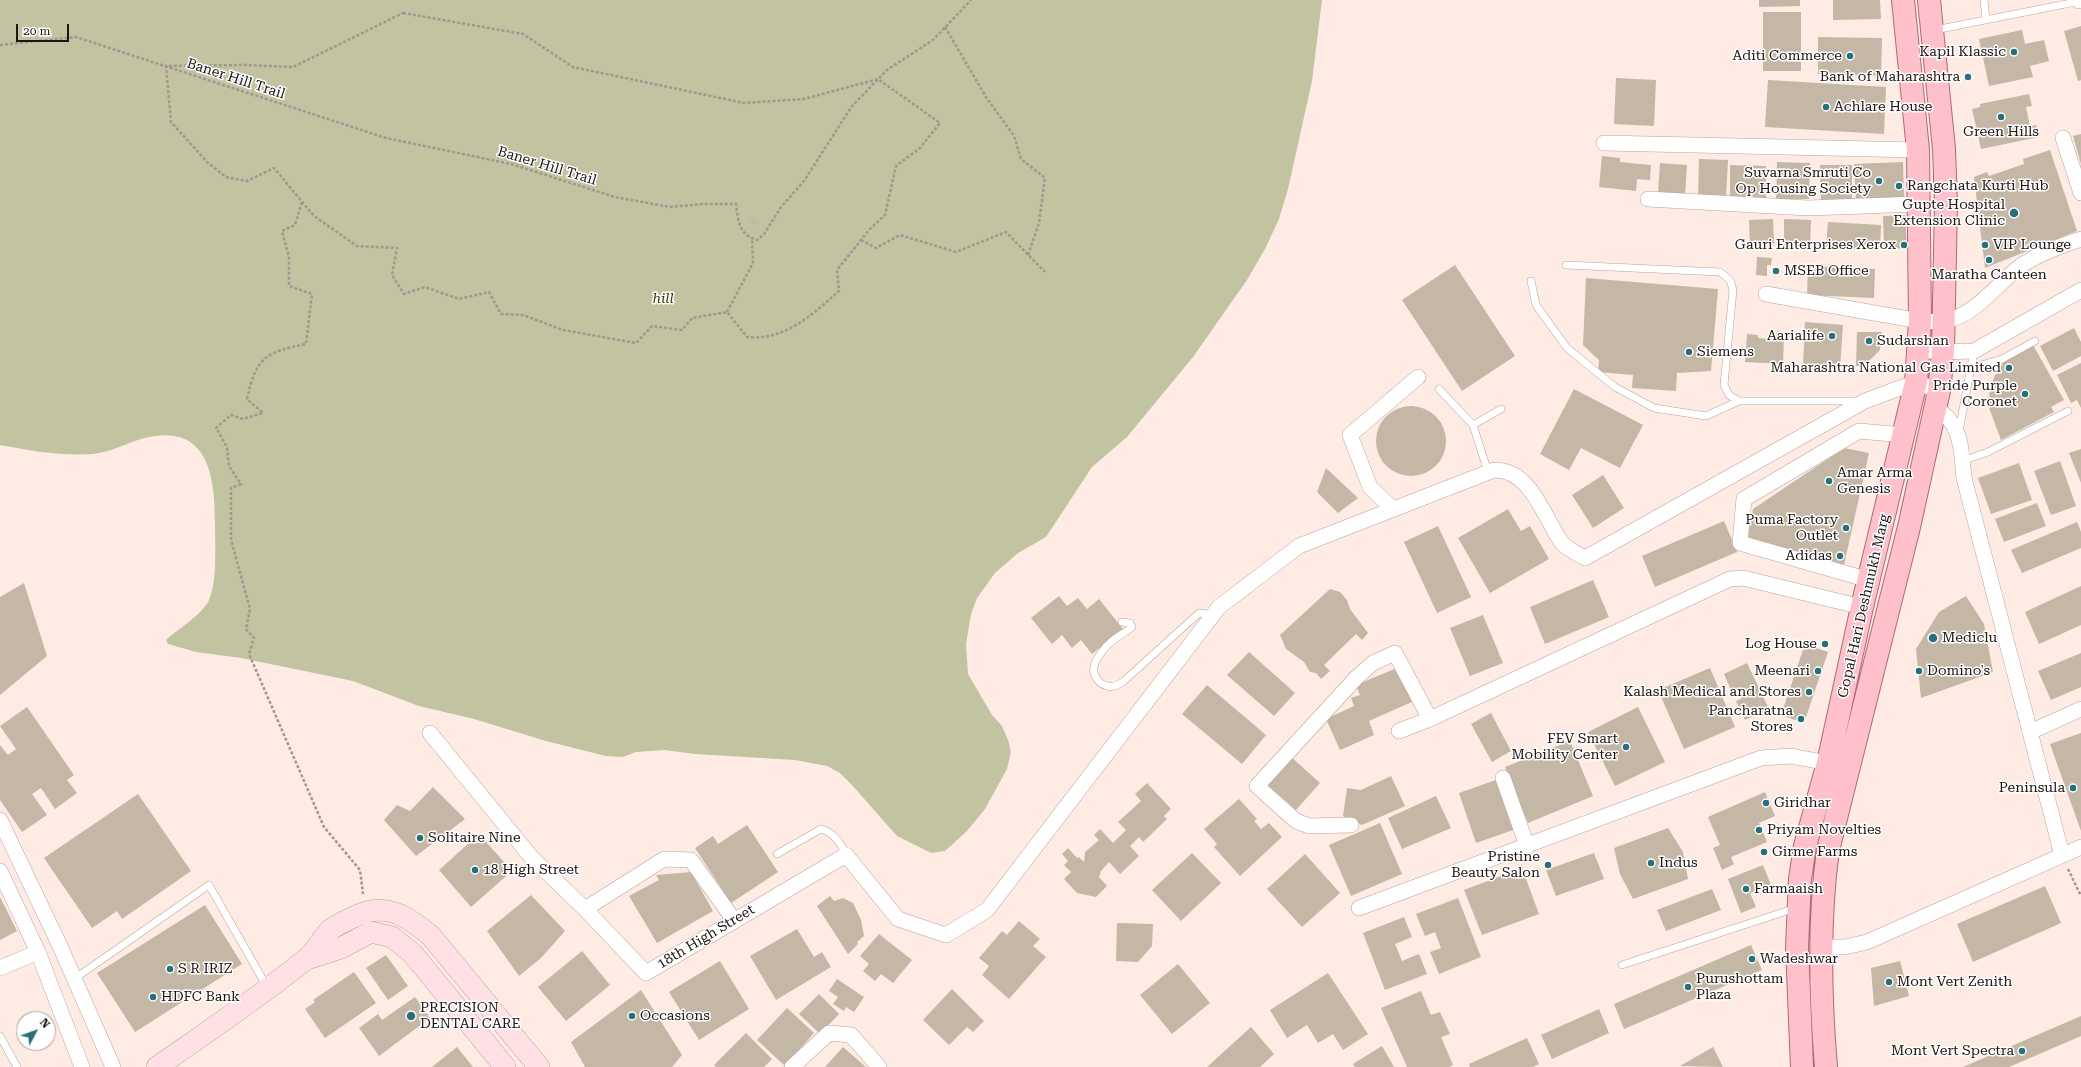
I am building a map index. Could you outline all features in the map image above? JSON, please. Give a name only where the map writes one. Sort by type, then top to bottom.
[{"type":"main road","name":"Gopal Hari Deshmukh Marg","points":[[1802,1067],[1796,947],[1798,907],[1805,846],[1828,763],[1862,607],[1916,382],[1920,321],[1918,150],[1903,0]]},
{"type":"main road","name":"Gopal Hari Deshmukh Marg","points":[[1826,1067],[1820,947],[1824,882],[1828,850],[1910,521],[1937,400],[1943,352],[1946,204],[1944,149],[1929,0]]},
{"type":"street","points":[[2063,138],[2081,193]]},
{"type":"street","points":[[1604,143],[1918,150]]},
{"type":"street","points":[[1648,200],[1808,208],[1918,204]]},
{"type":"street","points":[[1766,294],[1920,321],[1943,321],[1958,318],[1978,304],[2006,277],[2024,264],[2043,253],[2081,239]]},
{"type":"street","points":[[1919,350],[1943,352],[1974,351],[2081,290]]},
{"type":"street","points":[[1393,509],[1370,487],[1350,435],[1418,377]]},
{"type":"street","points":[[846,855],[898,919],[946,935],[987,910],[1219,607],[1299,546],[1488,472],[1503,469],[1529,485],[1563,544],[1585,558],[1865,400],[1916,382],[1937,400],[1958,432],[1964,478],[2062,855]]},
{"type":"street","points":[[1869,580],[1740,543],[1744,499],[1859,431],[1904,435]]},
{"type":"street","points":[[1399,731],[1430,719],[1730,579],[1743,578],[1862,607]]},
{"type":"street","points":[[1351,825],[1309,826],[1296,821],[1257,786],[1356,678],[1373,663],[1395,653],[1430,719]]},
{"type":"street","points":[[2030,732],[2081,709]]},
{"type":"street","name":"18th High Street","points":[[430,734],[532,858],[646,973],[846,855]]},
{"type":"street","points":[[1360,908],[1761,758],[1791,756],[1828,763]]},
{"type":"street","points":[[1503,778],[1527,846]]},
{"type":"street","points":[[0,820],[113,1067]]},
{"type":"street","points":[[1820,947],[1845,947],[1867,942],[2081,847]]},
{"type":"street","points":[[584,909],[664,859],[691,860],[734,920]]},
{"type":"street","points":[[0,871],[38,952],[82,1067]]},
{"type":"street","points":[[157,1067],[307,959],[331,929],[366,912],[398,913],[415,923],[431,936],[539,1067]]},
{"type":"street","points":[[307,959],[341,948],[371,932],[392,937],[413,954],[505,1067]]},
{"type":"street","points":[[413,954],[431,936]]},
{"type":"street","points":[[0,968],[38,952]]},
{"type":"street","points":[[792,1067],[829,1033],[851,1035],[879,1067]]},
{"type":"lane","points":[[1984,0],[1986,20]]},
{"type":"lane","points":[[1933,31],[2080,1]]},
{"type":"lane","points":[[1566,265],[1720,272],[1730,280],[1734,290],[1724,385],[1729,395],[1739,401]]},
{"type":"lane","points":[[1531,281],[1536,305],[1567,348],[1615,386],[1654,408],[1706,416],[1739,401],[1865,400]]},
{"type":"lane","points":[[1971,368],[2002,359],[2035,341]]},
{"type":"lane","points":[[1958,432],[1974,351]]},
{"type":"lane","points":[[1439,389],[1473,425],[1488,472]]},
{"type":"lane","points":[[1473,425],[1501,408]]},
{"type":"lane","points":[[1962,461],[1988,452],[2068,411]]},
{"type":"lane","points":[[1122,622],[1130,623],[1132,627],[1101,652],[1094,666],[1094,673],[1100,681],[1108,687],[1117,687],[1199,613],[1206,614],[1211,617]]},
{"type":"lane","points":[[777,854],[821,829],[829,831],[842,846],[846,855]]},
{"type":"lane","points":[[74,979],[209,885],[268,988]]},
{"type":"lane","points":[[1622,965],[1798,907]]},
{"type":"lane","points":[[0,1036],[17,1067]]},
{"type":"path","points":[[727,312],[753,263],[752,238],[757,240],[764,234],[781,207],[804,181],[852,106],[887,70],[933,40],[971,0]]},
{"type":"path","points":[[727,312],[692,318],[682,330],[652,326],[636,343],[563,330],[523,315],[501,314],[489,292],[459,299],[425,287],[404,294],[392,275],[397,248],[357,246],[314,216],[274,168],[247,181],[226,177],[208,163],[171,122],[166,66],[245,64],[293,66],[403,13],[523,34],[573,67],[744,103],[804,99],[878,79]]},
{"type":"path","points":[[945,27],[986,97],[1014,136],[1022,159],[1045,178],[1039,223],[1028,255]]},
{"type":"path","name":"Baner Hill Trail","points":[[0,45],[76,37],[386,138],[511,164],[615,197],[670,207],[702,204],[736,204],[739,226],[748,237],[752,238]]},
{"type":"path","points":[[727,312],[747,337],[759,338],[778,334],[806,320],[839,291],[837,270],[860,240],[886,215],[896,166],[920,148],[940,123],[878,79]]},
{"type":"path","points":[[302,202],[295,225],[282,231],[289,257],[289,286],[312,294],[306,344],[285,348],[266,356],[251,377],[247,399],[263,413],[243,419],[231,415],[216,428],[227,447],[229,466],[241,484],[231,488],[231,540],[250,609],[246,629],[254,638],[250,654],[324,827],[360,870],[366,912]]},
{"type":"path","points":[[860,240],[876,248],[900,235],[956,252],[1006,232],[1045,272]]},
{"type":"path","points":[[2062,855],[2081,896]]},
{"type":"green space","name":"hill","points":[[0,0],[1322,0],[1312,81],[1288,189],[1279,219],[1265,249],[1247,280],[1193,357],[1127,437],[1092,467],[1046,537],[1018,553],[995,573],[977,598],[971,614],[966,644],[968,674],[992,715],[1002,726],[1011,752],[1007,769],[985,809],[967,831],[945,851],[931,853],[897,836],[840,773],[827,766],[795,760],[695,754],[664,750],[636,752],[623,757],[606,756],[546,741],[474,719],[419,706],[353,681],[241,658],[196,652],[168,644],[166,640],[193,619],[207,604],[213,587],[215,506],[213,489],[210,473],[204,459],[196,447],[185,439],[169,435],[149,437],[108,451],[93,454],[46,452],[0,445]]},
{"type":"building","points":[[1759,0],[1800,0],[1800,6],[1759,7]]},
{"type":"building","points":[[1833,0],[1880,0],[1881,19],[1833,20]]},
{"type":"building","points":[[1763,12],[1801,12],[1801,71],[1763,71]]},
{"type":"building","points":[[2081,26],[2081,80],[2078,81],[2064,31]]},
{"type":"building","name":"Kapil Klassic","points":[[2022,30],[2025,44],[2044,40],[2049,61],[2030,66],[2033,77],[1989,86],[1979,39]]},
{"type":"building","name":"Aditi Commerce","points":[[1818,37],[1882,38],[1881,76],[1818,74]]},
{"type":"building","points":[[1616,78],[1656,80],[1654,126],[1614,124]]},
{"type":"building","name":"Achlare House","points":[[1768,80],[1886,87],[1884,134],[1765,127]]},
{"type":"building","name":"Green Hills","points":[[2029,94],[2032,106],[2026,107],[2030,126],[2036,125],[2039,137],[1981,149],[1972,109],[1980,107],[1980,104]]},
{"type":"building","points":[[2081,134],[2081,164],[2073,136]]},
{"type":"building","points":[[2050,150],[2077,231],[1985,268],[1974,177],[1987,172],[1989,176],[2024,164],[2023,159]]},
{"type":"building","points":[[1602,156],[1620,158],[1620,162],[1651,165],[1650,180],[1637,179],[1636,191],[1599,187]]},
{"type":"building","points":[[1699,159],[1728,160],[1726,198],[1698,197]]},
{"type":"building","points":[[1777,162],[1810,163],[1809,199],[1776,199]]},
{"type":"building","name":"Suvarna Smruti Co Op Housing Society","points":[[1903,162],[1904,199],[1856,201],[1854,164]]},
{"type":"building","points":[[1660,163],[1687,165],[1685,195],[1658,193]]},
{"type":"building","points":[[1730,165],[1766,166],[1766,198],[1730,197]]},
{"type":"building","points":[[1820,165],[1852,165],[1852,204],[1821,204]]},
{"type":"building","points":[[1905,215],[1907,248],[1884,249],[1883,216]]},
{"type":"building","points":[[747,216],[756,219],[758,225],[751,224]]},
{"type":"building","points":[[1773,219],[1774,244],[1750,245],[1749,220]]},
{"type":"building","points":[[1784,219],[1811,220],[1810,249],[1784,248]]},
{"type":"building","points":[[1828,222],[1881,225],[1880,250],[1826,247]]},
{"type":"building","points":[[1757,257],[1772,258],[1771,265],[1767,265],[1767,276],[1756,275]]},
{"type":"building","points":[[1455,265],[1515,356],[1462,391],[1402,300]]},
{"type":"building","points":[[1808,266],[1875,269],[1874,298],[1807,295]]},
{"type":"building","points":[[1586,278],[1718,289],[1711,371],[1677,373],[1676,391],[1632,388],[1633,375],[1598,372],[1599,360],[1583,345]]},
{"type":"building","points":[[1805,322],[1843,325],[1840,368],[1803,366]]},
{"type":"building","points":[[2074,328],[2081,342],[2081,356],[2053,371],[2040,346]]},
{"type":"building","name":"Sudarshan","points":[[1857,332],[1882,332],[1880,350],[1864,366],[1856,366]]},
{"type":"building","points":[[1747,334],[1758,335],[1758,338],[1772,339],[1772,334],[1784,335],[1783,364],[1745,362]]},
{"type":"building","name":"Pride Purple Coronet","points":[[2033,345],[2064,400],[2051,407],[2054,412],[2001,440],[1988,405],[1990,389],[1995,375],[2003,363],[2017,353]]},
{"type":"building","points":[[2081,363],[2081,408],[2077,400],[2071,403],[2057,375]]},
{"type":"building","points":[[1574,389],[1643,425],[1620,468],[1581,448],[1569,470],[1540,454]]},
{"type":"building","points":[[1404,406],[1418,406],[1431,412],[1440,421],[1444,427],[1446,441],[1444,455],[1436,466],[1425,474],[1418,476],[1404,476],[1397,474],[1386,466],[1378,455],[1376,448],[1376,434],[1378,427],[1386,416],[1397,408]]},
{"type":"building","name":"Amar Arma Genesis","points":[[1844,448],[1869,453],[1844,565],[1746,543],[1753,509]]},
{"type":"building","points":[[2081,449],[2081,483],[2069,453]]},
{"type":"building","points":[[2060,461],[2076,506],[2051,515],[2034,471]]},
{"type":"building","points":[[2019,463],[2032,500],[1991,514],[1978,478]]},
{"type":"building","points":[[1326,468],[1358,498],[1338,513],[1317,492]]},
{"type":"building","points":[[1603,475],[1624,508],[1593,528],[1572,495]]},
{"type":"building","points":[[2037,503],[2046,526],[2004,542],[1995,519]]},
{"type":"building","points":[[1508,509],[1521,531],[1530,526],[1549,559],[1490,593],[1458,538]]},
{"type":"building","points":[[1724,521],[1737,552],[1655,587],[1642,556]]},
{"type":"building","points":[[2077,522],[2081,532],[2081,548],[2022,573],[2011,550]]},
{"type":"building","points":[[1438,526],[1471,597],[1437,613],[1404,542]]},
{"type":"building","points":[[1593,580],[1609,617],[1545,644],[1530,607]]},
{"type":"building","points":[[24,583],[47,656],[0,695],[0,597]]},
{"type":"building","points":[[2081,586],[2081,625],[2039,644],[2025,612]]},
{"type":"building","points":[[1330,589],[1340,592],[1347,600],[1350,609],[1368,633],[1362,640],[1356,634],[1324,665],[1330,671],[1321,679],[1316,673],[1310,672],[1304,662],[1286,649],[1280,635]]},
{"type":"building","points":[[1059,596],[1067,606],[1078,598],[1087,609],[1099,599],[1123,629],[1092,654],[1081,640],[1072,648],[1062,635],[1052,644],[1031,618]]},
{"type":"building","points":[[1966,596],[1984,624],[1993,672],[1921,698],[1916,649],[1939,612]]},
{"type":"building","points":[[1483,615],[1503,663],[1470,676],[1450,628]]},
{"type":"building","points":[[1805,644],[1828,652],[1804,723],[1781,715]]},
{"type":"building","points":[[1249,652],[1295,693],[1274,716],[1227,675]]},
{"type":"building","points":[[2081,653],[2081,687],[2051,700],[2038,671]]},
{"type":"building","points":[[1747,663],[1769,709],[1745,720],[1736,701],[1741,699],[1737,690],[1732,692],[1724,674]]},
{"type":"building","points":[[1399,667],[1414,701],[1369,721],[1374,735],[1340,750],[1326,719],[1354,706],[1351,698],[1360,695],[1356,685]]},
{"type":"building","points":[[1710,668],[1735,727],[1684,749],[1658,690]]},
{"type":"building","points":[[1207,685],[1266,735],[1242,764],[1182,714]]},
{"type":"building","points":[[27,707],[74,775],[67,780],[77,793],[55,809],[41,788],[32,794],[47,815],[22,832],[0,800],[0,745],[8,755],[16,749],[0,726]]},
{"type":"building","name":"FEV Smart Mobility Center","points":[[1638,707],[1665,762],[1615,786],[1588,732]]},
{"type":"building","points":[[1491,713],[1511,751],[1492,762],[1471,724]]},
{"type":"building","name":"Peninsula","points":[[2081,733],[2081,831],[2050,744]]},
{"type":"building","points":[[1570,741],[1593,796],[1528,823],[1505,767]]},
{"type":"building","points":[[1289,755],[1320,783],[1296,810],[1265,783]]},
{"type":"building","points":[[1391,776],[1405,806],[1362,825],[1343,816],[1347,788],[1361,790]]},
{"type":"building","points":[[1496,780],[1513,830],[1476,843],[1459,793]]},
{"type":"building","points":[[1147,783],[1171,809],[1164,816],[1167,819],[1143,842],[1139,837],[1130,846],[1139,856],[1120,874],[1109,862],[1101,871],[1099,877],[1107,886],[1096,897],[1077,893],[1064,879],[1071,872],[1064,865],[1068,861],[1062,854],[1068,848],[1077,858],[1079,857],[1084,862],[1085,852],[1099,840],[1094,835],[1100,829],[1113,843],[1126,830],[1118,822],[1141,801],[1135,794]]},
{"type":"building","name":"Solitaire Nine","points":[[433,787],[465,819],[416,856],[384,820],[397,805],[410,811]]},
{"type":"building","points":[[1765,792],[1775,816],[1759,823],[1767,842],[1731,857],[1734,864],[1722,870],[1713,848],[1720,845],[1708,817]]},
{"type":"building","points":[[138,794],[191,871],[122,919],[117,911],[92,928],[44,858]]},
{"type":"building","points":[[1436,796],[1451,828],[1402,849],[1388,818]]},
{"type":"building","points":[[1239,799],[1257,819],[1254,821],[1261,829],[1269,823],[1282,837],[1240,876],[1214,847],[1217,844],[1204,829]]},
{"type":"building","points":[[1380,823],[1402,874],[1351,896],[1329,845]]},
{"type":"building","points":[[747,825],[778,872],[731,903],[695,848],[713,836],[718,844]]},
{"type":"building","name":"Indus","points":[[1668,828],[1683,852],[1688,879],[1633,899],[1620,874],[1614,848]]},
{"type":"building","name":"18 High Street","points":[[479,834],[512,871],[471,907],[439,870]]},
{"type":"building","points":[[1192,853],[1221,883],[1181,921],[1152,890]]},
{"type":"building","points":[[1594,853],[1604,879],[1556,896],[1546,870]]},
{"type":"building","points":[[1305,854],[1340,893],[1302,927],[1267,889]]},
{"type":"building","name":"Farmaaish","points":[[1763,865],[1771,885],[1750,893],[1756,907],[1741,913],[1728,879]]},
{"type":"building","points":[[1522,868],[1539,914],[1482,935],[1464,890]]},
{"type":"building","points":[[691,872],[713,911],[657,943],[629,896],[659,880],[656,875]]},
{"type":"building","points":[[2045,886],[2061,923],[1973,962],[1957,924]]},
{"type":"building","points":[[1712,889],[1721,910],[1666,931],[1657,910]]},
{"type":"building","points":[[531,895],[565,931],[541,958],[519,976],[487,931]]},
{"type":"building","points":[[830,896],[834,901],[843,898],[853,903],[861,920],[864,936],[857,942],[858,944],[848,954],[817,906]]},
{"type":"building","points":[[0,897],[17,931],[0,940]]},
{"type":"building","points":[[1458,898],[1481,957],[1439,974],[1430,952],[1441,948],[1435,932],[1425,936],[1416,914]]},
{"type":"building","name":"S R IRIZ","points":[[205,905],[242,964],[135,1032],[97,973]]},
{"type":"building","points":[[1404,917],[1412,937],[1395,944],[1402,961],[1419,954],[1427,974],[1385,990],[1363,933]]},
{"type":"building","points":[[1019,921],[1040,939],[1033,946],[1046,957],[1009,999],[982,975],[989,966],[979,958],[1002,931],[1007,935]]},
{"type":"building","points":[[1117,923],[1153,924],[1152,946],[1138,962],[1116,961]]},
{"type":"building","points":[[797,929],[814,957],[822,952],[831,967],[776,1000],[750,956]]},
{"type":"building","points":[[879,934],[912,960],[893,983],[881,974],[875,981],[863,971],[869,964],[860,956]]},
{"type":"building","name":"Purushottam Plaza","points":[[1751,945],[1762,970],[1624,1029],[1614,1004]]},
{"type":"building","points":[[582,951],[610,985],[566,1021],[538,987]]},
{"type":"building","points":[[386,955],[408,986],[388,1000],[366,968]]},
{"type":"building","points":[[720,961],[749,1009],[699,1040],[669,992]]},
{"type":"building","name":"Mont Vert Zenith","points":[[1900,961],[1909,996],[1874,1006],[1871,968]]},
{"type":"building","points":[[1178,964],[1210,1003],[1172,1034],[1140,995]]},
{"type":"building","points":[[354,972],[376,1003],[325,1038],[305,1009],[315,1002],[313,1000]]},
{"type":"building","points":[[1328,973],[1368,1034],[1343,1050],[1333,1034],[1318,1043],[1307,1025],[1287,1038],[1270,1010]]},
{"type":"building","points":[[837,979],[864,997],[854,1012],[846,1007],[844,1011],[833,1004],[838,997],[829,991]]},
{"type":"building","points":[[952,989],[984,1021],[973,1032],[967,1027],[949,1045],[923,1020]]},
{"type":"building","name":"Occasions","points":[[641,990],[682,1055],[672,1067],[585,1067],[571,1042]]},
{"type":"building","points":[[1421,991],[1431,1015],[1440,1012],[1450,1034],[1441,1037],[1453,1065],[1449,1067],[1407,1067],[1381,1008]]},
{"type":"building","points":[[819,994],[839,1014],[820,1034],[799,1014]]},
{"type":"building","points":[[415,997],[430,1018],[379,1056],[359,1028],[378,1014],[382,1020]]},
{"type":"building","points":[[787,1008],[814,1033],[785,1066],[757,1040]]},
{"type":"building","points":[[1599,1009],[1609,1033],[1552,1059],[1541,1035]]},
{"type":"building","name":"Mont Vert Spectra","points":[[2081,1016],[2081,1036],[2009,1067],[1963,1067]]},
{"type":"building","points":[[1251,1027],[1274,1054],[1260,1067],[1207,1067]]},
{"type":"building","points":[[746,1033],[772,1059],[764,1067],[716,1067],[714,1065]]},
{"type":"building","points":[[1527,1038],[1539,1064],[1533,1067],[1470,1067],[1469,1064]]},
{"type":"building","points":[[1382,1046],[1394,1067],[1355,1067],[1353,1064]]},
{"type":"building","points":[[457,1047],[473,1067],[432,1067]]},
{"type":"building","points":[[843,1047],[866,1067],[825,1067]]},
{"type":"building","points":[[1713,1047],[1723,1067],[1680,1066]]},
{"type":"place","name":"Kapil Klassic","points":[[2014,52]]},
{"type":"place","name":"Aditi Commerce","points":[[1850,56]]},
{"type":"place","name":"Bank of Maharashtra","points":[[1968,77]]},
{"type":"place","name":"Achlare House","points":[[1826,107]]},
{"type":"place","name":"Green Hills","points":[[2001,117]]},
{"type":"place","name":"Suvarna Smruti Co Op Housing Society","points":[[1879,181]]},
{"type":"place","name":"Rangchata Kurti Hub","points":[[1899,186]]},
{"type":"place","name":"Gupte Hospital Extension Clinic","points":[[2014,213]]},
{"type":"place","name":"Gauri Enterprises Xerox","points":[[1904,245]]},
{"type":"place","name":"VIP Lounge","points":[[1985,245]]},
{"type":"place","name":"Maratha Canteen","points":[[1989,260]]},
{"type":"place","name":"MSEB Office","points":[[1776,271]]},
{"type":"place","name":"Aarialife","points":[[1832,336]]},
{"type":"place","name":"Sudarshan","points":[[1869,341]]},
{"type":"place","name":"Siemens","points":[[1689,352]]},
{"type":"place","name":"Maharashtra National Gas Limited","points":[[2009,368]]},
{"type":"place","name":"Pride Purple Coronet","points":[[2025,394]]},
{"type":"place","name":"Amar Arma Genesis","points":[[1829,481]]},
{"type":"place","name":"Puma Factory Outlet","points":[[1846,528]]},
{"type":"place","name":"Adidas","points":[[1840,556]]},
{"type":"place","name":"Mediclu","points":[[1933,638]]},
{"type":"place","name":"Log House","points":[[1825,644]]},
{"type":"place","name":"Meenari","points":[[1818,671]]},
{"type":"place","name":"Domino's","points":[[1919,671]]},
{"type":"place","name":"Kalash Medical and Stores","points":[[1809,692]]},
{"type":"place","name":"Pancharatna Stores","points":[[1801,719]]},
{"type":"place","name":"FEV Smart Mobility Center","points":[[1626,747]]},
{"type":"place","name":"Peninsula","points":[[2073,788]]},
{"type":"place","name":"Giridhar","points":[[1766,803]]},
{"type":"place","name":"Priyam Novelties","points":[[1759,830]]},
{"type":"place","name":"Solitaire Nine","points":[[420,838]]},
{"type":"place","name":"Girme Farms","points":[[1764,852]]},
{"type":"place","name":"Indus","points":[[1651,863]]},
{"type":"place","name":"Pristine Beauty Salon","points":[[1548,865]]},
{"type":"place","name":"18 High Street","points":[[475,870]]},
{"type":"place","name":"Farmaaish","points":[[1746,889]]},
{"type":"place","name":"Wadeshwar","points":[[1752,959]]},
{"type":"place","name":"S R IRIZ","points":[[170,969]]},
{"type":"place","name":"Mont Vert Zenith","points":[[1889,982]]},
{"type":"place","name":"Purushottam Plaza","points":[[1688,987]]},
{"type":"place","name":"HDFC Bank","points":[[153,997]]},
{"type":"place","name":"PRECISION DENTAL CARE","points":[[411,1016]]},
{"type":"place","name":"Occasions","points":[[632,1016]]},
{"type":"place","name":"Mont Vert Spectra","points":[[2022,1051]]}]
